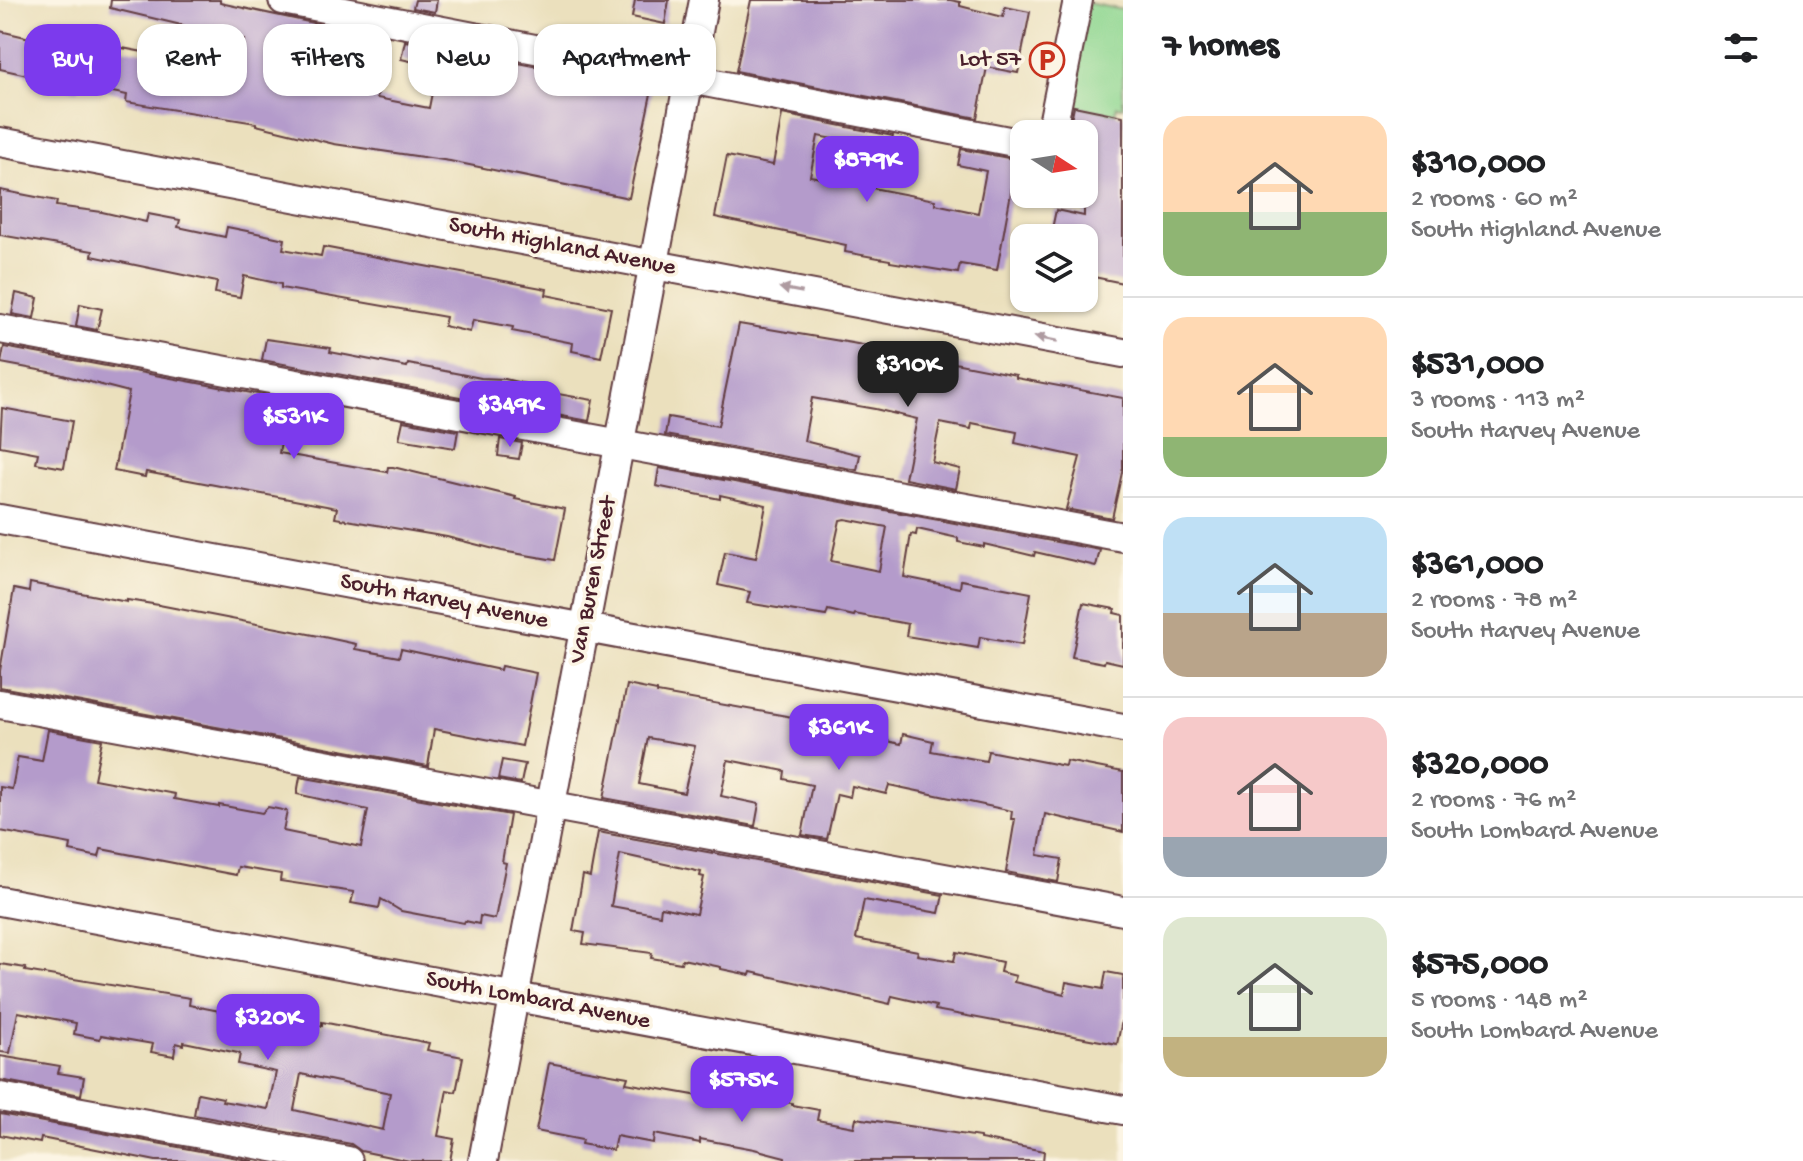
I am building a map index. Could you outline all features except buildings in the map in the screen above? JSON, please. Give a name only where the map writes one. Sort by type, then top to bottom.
[{"type":"street","points":[[283,0],[534,47]]},
{"type":"street","name":"Van Buren Street","points":[[700,24],[704,0]]},
{"type":"street","points":[[1054,120],[1078,0]]},
{"type":"street","points":[[716,82],[1010,141]]},
{"type":"street","name":"Van Buren Street","points":[[483,1161],[686,96]]},
{"type":"street","name":"South Highland Avenue","points":[[0,142],[1123,353]]},
{"type":"street","points":[[0,329],[1123,537]]},
{"type":"street","name":"South Harvey Avenue","points":[[0,519],[1123,728]]},
{"type":"street","points":[[0,704],[1123,911]]},
{"type":"street","name":"South Lombard Avenue","points":[[0,901],[1123,1110]]},
{"type":"street","points":[[0,1097],[348,1161]]},
{"type":"green space","points":[[1088,3],[1123,10],[1123,107],[1117,106],[1115,114],[1069,106]]},
{"type":"place","name":"Lot 57","points":[[1047,60]]}]
